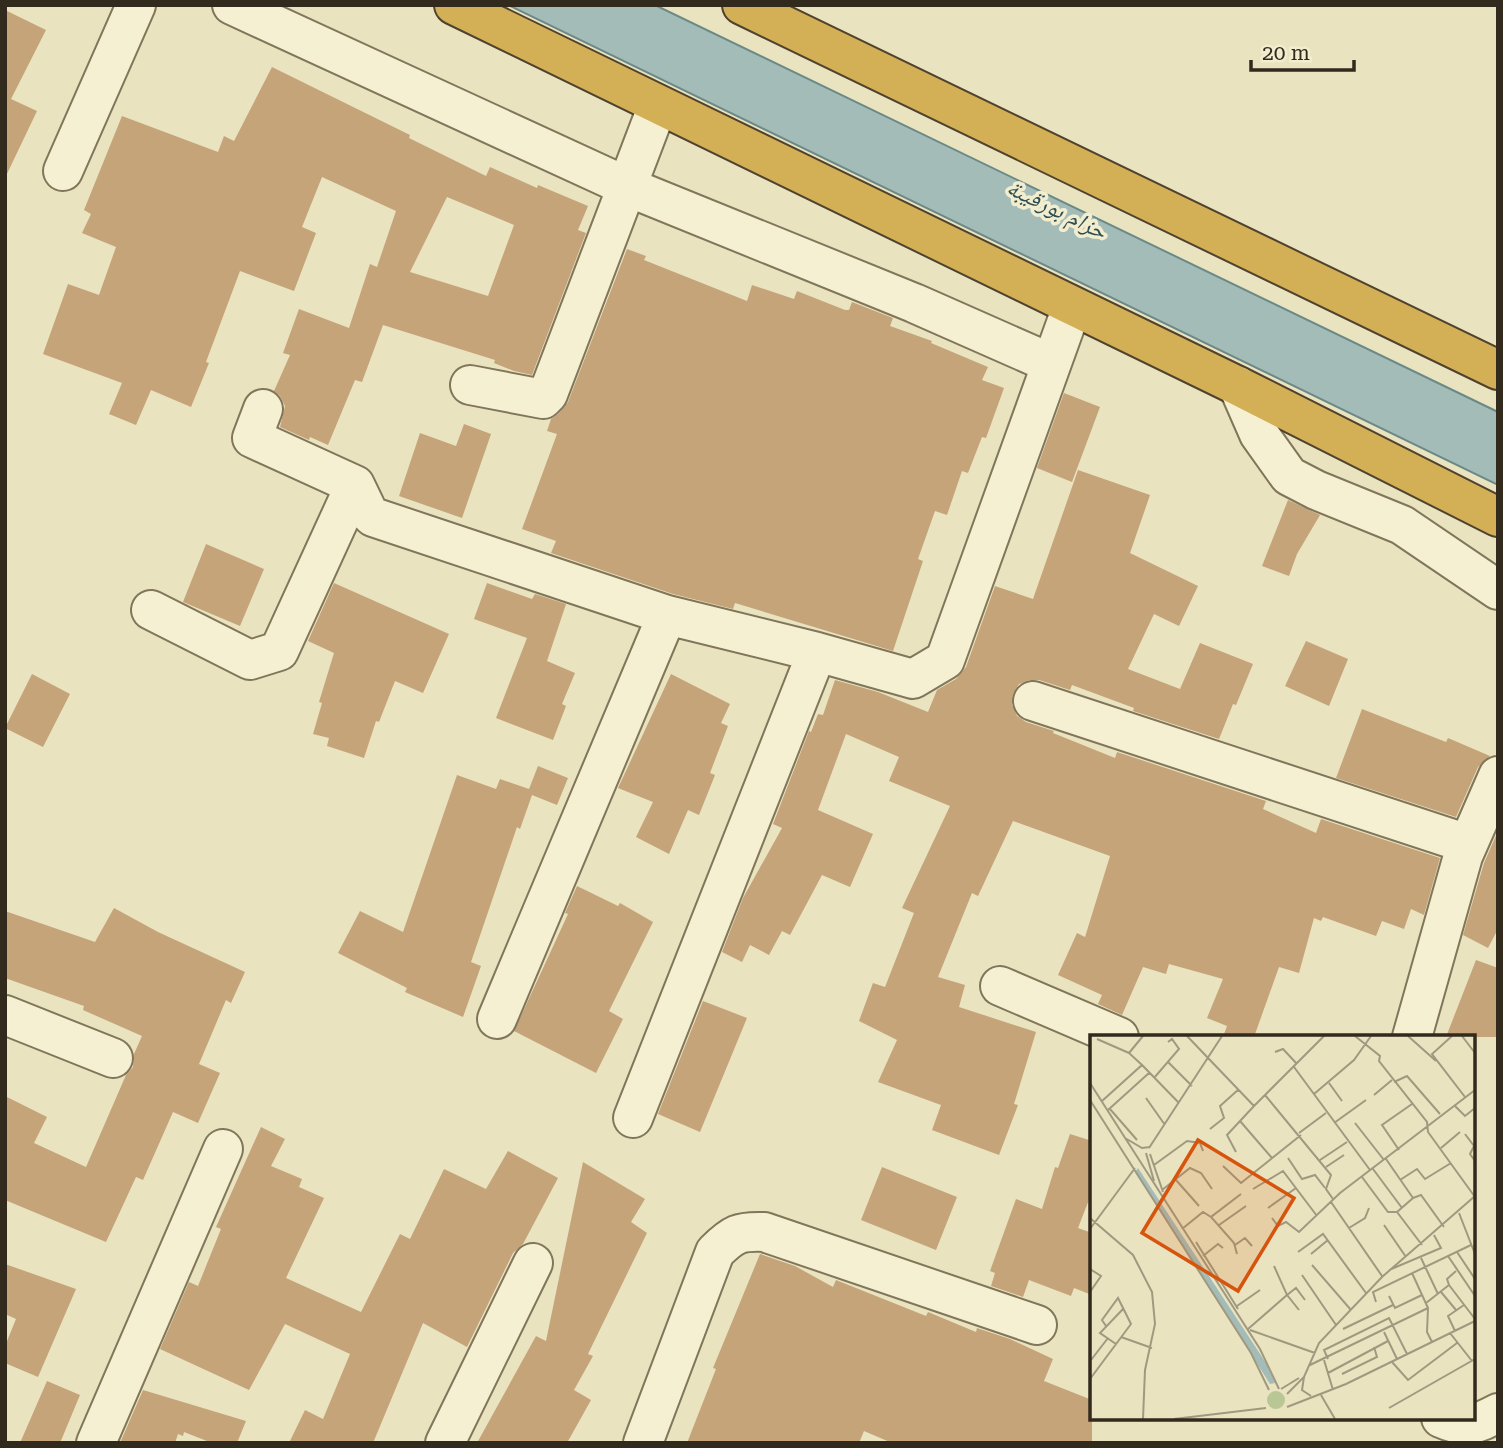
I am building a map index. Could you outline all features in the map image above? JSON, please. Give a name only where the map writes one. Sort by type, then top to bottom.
[{"type":"highway","points":[[454,5],[1238,386],[1498,517]]},
{"type":"highway","points":[[742,5],[1498,370]]},
{"type":"street","points":[[63,171],[136,5]]},
{"type":"street","points":[[232,5],[628,187],[914,303],[1050,363]]},
{"type":"street","points":[[470,385],[543,399],[548,394],[658,105]]},
{"type":"street","points":[[263,409],[252,438],[355,485],[373,517],[667,615],[913,679],[945,660],[1072,307]]},
{"type":"street","points":[[1238,386],[1259,434],[1289,475],[1316,490],[1402,525],[1498,590]]},
{"type":"street","points":[[151,610],[250,660],[279,651],[355,485]]},
{"type":"street","points":[[497,1019],[667,615]]},
{"type":"street","points":[[633,1118],[817,652]]},
{"type":"street","points":[[1033,701],[1468,844]]},
{"type":"street","points":[[1413,1035],[1463,856],[1498,776]]},
{"type":"street","points":[[1000,986],[1114,1035]]},
{"type":"street","points":[[5,1016],[113,1058]]},
{"type":"street","points":[[96,1443],[223,1149]]},
{"type":"street","points":[[643,1443],[715,1252],[730,1237],[744,1231],[764,1232],[1037,1325]]},
{"type":"street","points":[[445,1443],[533,1263]]},
{"type":"street","points":[[1446,1420],[1455,1424],[1476,1425],[1498,1413]]},
{"type":"water","name":"حزام بورقيبة","points":[[508,5],[655,5],[1498,412],[1498,485]]},
{"type":"building","points":[[5,10],[46,30],[11,99],[37,111],[5,178]]},
{"type":"building","points":[[272,67],[486,176],[490,167],[537,188],[538,185],[588,206],[578,230],[586,233],[532,375],[494,363],[495,360],[383,325],[362,382],[355,380],[328,445],[280,427],[285,406],[274,391],[290,355],[283,353],[299,309],[349,328],[370,264],[377,267],[396,211],[322,177],[302,227],[316,233],[294,291],[240,271],[191,407],[151,390],[136,425],[109,414],[122,383],[43,354],[68,284],[99,295],[116,247],[82,233],[91,214],[84,210],[122,116],[218,152],[224,136],[234,141]],"holes":[[[447,197],[514,225],[488,296],[410,272]]]},
{"type":"building","points":[[627,249],[646,256],[644,260],[747,301],[752,285],[794,299],[797,291],[845,310],[849,310],[852,302],[893,318],[890,326],[932,341],[931,343],[988,367],[982,380],[1004,388],[986,438],[982,437],[968,473],[962,471],[947,515],[935,511],[918,559],[923,561],[893,651],[735,603],[733,609],[673,594],[551,553],[556,541],[522,529],[557,434],[547,431],[551,419],[568,402]]},
{"type":"building","points":[[1064,393],[1100,407],[1072,482],[1037,468]]},
{"type":"building","points":[[464,424],[491,434],[462,518],[399,496],[420,433],[456,446]]},
{"type":"building","points":[[1078,470],[1150,495],[1130,553],[1198,586],[1179,626],[1154,614],[1128,669],[1180,689],[1200,643],[1253,664],[1219,739],[1133,711],[1134,708],[1072,685],[1070,690],[1039,680],[1019,684],[1013,694],[1012,705],[1017,716],[1115,758],[1117,752],[1266,801],[1263,809],[1316,833],[1321,819],[1440,858],[1424,915],[1411,909],[1404,929],[1382,921],[1376,936],[1323,917],[1321,921],[1314,918],[1299,973],[1279,967],[1255,1035],[1224,1035],[1227,1026],[1207,1018],[1223,979],[1169,964],[1166,974],[1143,967],[1122,1015],[1098,1004],[1102,995],[1058,975],[1077,933],[1085,937],[1110,856],[1013,821],[978,896],[972,893],[938,977],[965,985],[959,1007],[1036,1032],[1014,1104],[1018,1105],[999,1155],[932,1130],[941,1105],[878,1082],[897,1040],[859,1021],[873,983],[885,987],[914,913],[902,908],[950,806],[889,781],[899,757],[846,734],[818,810],[873,834],[850,887],[822,875],[790,935],[782,931],[769,955],[750,945],[742,962],[722,952],[743,898],[782,828],[773,824],[809,731],[811,732],[818,714],[823,715],[835,680],[878,692],[928,712],[937,690],[956,679],[966,667],[995,586],[1033,599]]},
{"type":"building","points":[[1288,500],[1320,515],[1297,554],[1289,576],[1262,566]]},
{"type":"building","points":[[206,544],[264,569],[240,626],[183,602]]},
{"type":"building","points":[[334,583],[449,634],[423,693],[395,681],[379,722],[376,721],[364,758],[327,746],[329,738],[313,734],[322,703],[319,702],[334,653],[308,641]]},
{"type":"building","points":[[487,583],[532,599],[535,594],[566,604],[547,661],[575,673],[562,704],[566,706],[553,740],[496,718],[527,638],[474,619]]},
{"type":"building","points":[[1306,641],[1348,659],[1329,706],[1285,686]]},
{"type":"building","points":[[32,674],[70,694],[43,747],[5,728]]},
{"type":"building","points":[[671,674],[730,704],[721,723],[728,726],[710,773],[715,775],[699,815],[688,810],[669,854],[636,837],[653,802],[618,788]]},
{"type":"building","points":[[1362,709],[1446,742],[1448,738],[1490,756],[1478,767],[1456,817],[1336,778]]},
{"type":"building","points":[[538,766],[568,778],[557,805],[532,795],[520,829],[517,827],[471,962],[481,966],[463,1017],[405,992],[407,988],[338,953],[360,911],[403,932],[457,775],[496,789],[500,779],[529,789]]},
{"type":"building","points":[[1498,831],[1498,929],[1488,948],[1463,935],[1484,863]]},
{"type":"building","points":[[577,886],[618,906],[620,903],[653,922],[609,1011],[623,1019],[596,1073],[514,1031],[568,914],[565,913]]},
{"type":"building","points":[[114,908],[158,932],[245,972],[231,1003],[226,1000],[199,1064],[220,1073],[198,1123],[173,1112],[143,1180],[136,1177],[106,1242],[5,1200],[5,1096],[47,1117],[34,1143],[86,1167],[126,1075],[133,1067],[134,1054],[142,1036],[83,1010],[84,1006],[5,978],[5,911],[95,942]]},
{"type":"building","points":[[1476,960],[1498,968],[1498,1037],[1447,1035]]},
{"type":"building","points":[[703,1001],[747,1018],[700,1132],[658,1114]]},
{"type":"building","points":[[261,1127],[285,1139],[271,1166],[302,1179],[299,1187],[324,1198],[286,1278],[361,1312],[400,1234],[410,1239],[444,1169],[486,1189],[508,1151],[558,1178],[523,1244],[513,1253],[467,1347],[423,1323],[373,1443],[289,1443],[305,1410],[323,1419],[350,1354],[285,1324],[249,1390],[160,1349],[189,1282],[198,1286],[221,1229],[216,1227]]},
{"type":"building","points":[[1070,1134],[1090,1140],[1090,1197],[1078,1228],[1090,1232],[1090,1294],[1074,1288],[1071,1296],[1029,1280],[1023,1297],[991,1286],[995,1273],[990,1271],[1016,1199],[1042,1209],[1055,1167],[1058,1168]]},
{"type":"building","points":[[583,1162],[645,1199],[631,1222],[647,1233],[588,1354],[593,1356],[574,1390],[591,1400],[567,1443],[477,1443],[536,1336],[546,1341]]},
{"type":"building","points":[[882,1167],[957,1197],[936,1250],[861,1220]]},
{"type":"building","points":[[760,1254],[795,1266],[833,1287],[836,1280],[926,1316],[928,1312],[976,1332],[977,1328],[1010,1339],[1053,1359],[1044,1381],[1090,1399],[1092,1443],[892,1443],[864,1431],[859,1443],[687,1443],[716,1369],[713,1368]]},
{"type":"building","points":[[5,1264],[76,1289],[38,1377],[5,1363],[5,1346],[16,1319],[5,1314]]},
{"type":"building","points":[[47,1381],[80,1395],[60,1443],[20,1443]]},
{"type":"building","points":[[143,1390],[246,1421],[237,1443],[212,1443],[184,1432],[183,1436],[178,1434],[175,1443],[120,1443]]}]
